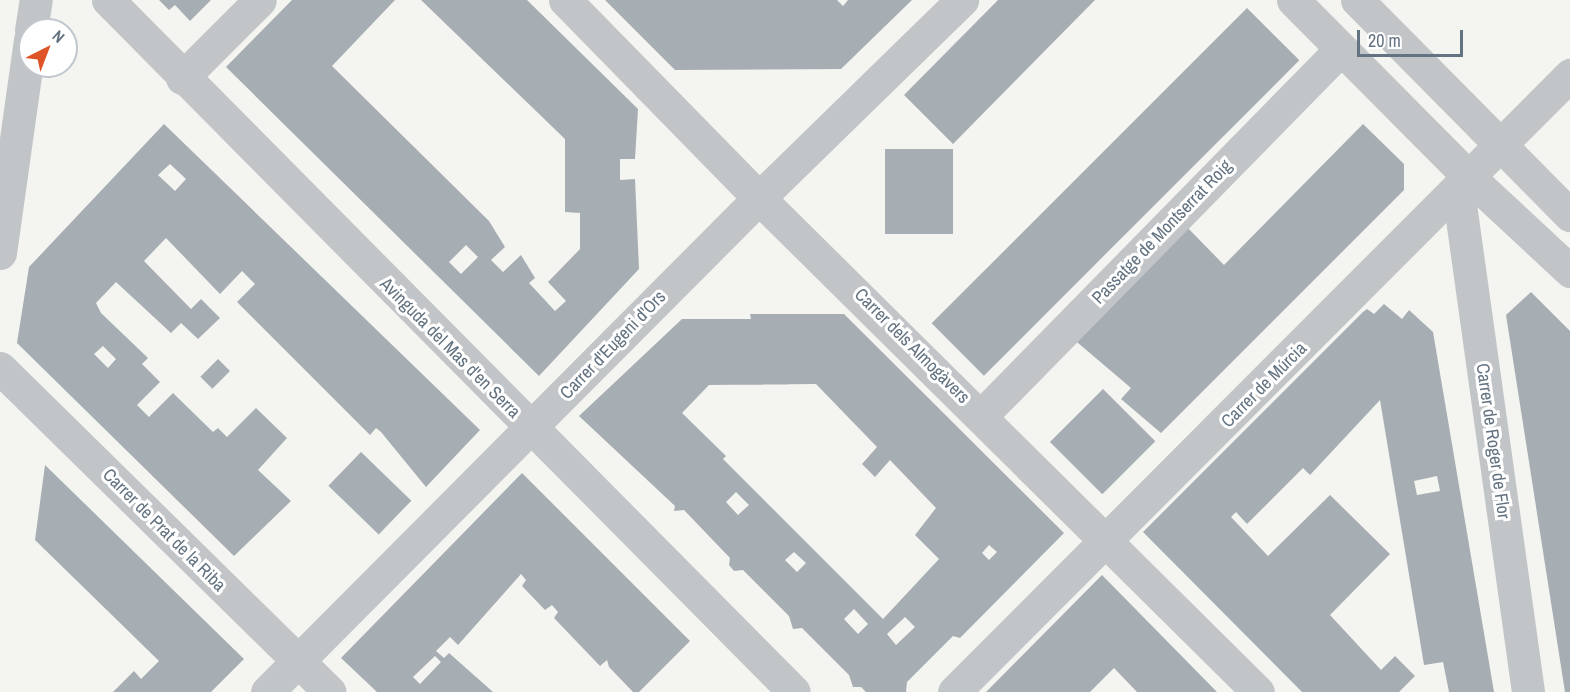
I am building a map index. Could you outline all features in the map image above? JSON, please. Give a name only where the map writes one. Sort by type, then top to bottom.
[{"type":"street","points":[[34,18],[36,0]]},
{"type":"street","name":"Avinguda del Mas d'en Serra","points":[[108,0],[182,78],[794,692]]},
{"type":"street","points":[[182,78],[260,0]]},
{"type":"street","name":"Carrer dels Almogàvers","points":[[565,0],[759,198],[982,415],[1258,692]]},
{"type":"street","name":"Carrer d'Eugeni d'Ors","points":[[267,692],[531,430],[759,198],[962,0]]},
{"type":"street","points":[[1293,0],[1341,49],[1464,184],[1570,271]]},
{"type":"street","points":[[1357,0],[1570,215]]},
{"type":"street","name":"Passatge de Montserrat Roig","points":[[982,415],[1341,49]]},
{"type":"street","name":"Carrer de Múrcia","points":[[954,692],[1108,542],[1570,75]]},
{"type":"street","points":[[0,253],[25,78]]},
{"type":"street","name":"Carrer de Roger de Flor","points":[[1464,184],[1528,692]]},
{"type":"street","name":"Carrer de Prat de la Riba","points":[[0,368],[330,692]]},
{"type":"building","points":[[159,0],[211,0],[190,21],[175,5],[169,10]]},
{"type":"building","points":[[292,0],[395,0],[332,66],[489,221],[505,247],[491,260],[503,272],[521,255],[535,278],[529,283],[555,311],[566,301],[548,282],[580,249],[580,213],[565,212],[565,139],[421,0],[527,0],[638,109],[635,159],[620,159],[620,180],[635,179],[639,269],[539,376],[226,67]],"holes":[[[466,245],[478,257],[461,274],[449,262]]]},
{"type":"building","points":[[605,0],[837,0],[843,6],[848,0],[912,0],[841,69],[675,70]]},
{"type":"building","points":[[998,0],[1095,0],[953,144],[904,95]]},
{"type":"building","points":[[1247,8],[1299,60],[984,376],[932,323]]},
{"type":"building","points":[[164,124],[480,430],[426,487],[381,432],[376,428],[370,435],[237,302],[255,284],[242,271],[220,294],[166,238],[144,261],[191,309],[201,299],[220,318],[198,339],[181,323],[171,333],[116,282],[96,303],[101,313],[148,358],[142,364],[160,382],[137,405],[149,417],[173,393],[213,432],[218,428],[227,437],[256,408],[287,438],[258,470],[291,501],[234,556],[17,343],[29,267]],"holes":[[[170,164],[186,179],[175,191],[158,175]],[[103,346],[116,359],[108,368],[94,354]]]},
{"type":"building","points":[[1363,124],[1404,164],[1404,190],[1161,433],[1121,399],[1131,388],[1071,337],[1183,223],[1224,265]]},
{"type":"building","points":[[885,149],[953,149],[953,234],[885,234]]},
{"type":"building","points":[[1531,292],[1570,331],[1570,692],[1565,692],[1506,315]]},
{"type":"building","points":[[1384,304],[1402,319],[1409,310],[1433,332],[1494,692],[1449,692],[1443,662],[1424,665],[1380,400],[1310,475],[1303,468],[1247,524],[1236,512],[1231,517],[1268,556],[1330,495],[1390,554],[1330,615],[1381,670],[1395,656],[1415,676],[1399,692],[1302,692],[1143,532],[1363,312],[1367,309],[1374,314]],"holes":[[[1437,476],[1440,491],[1417,495],[1414,481]]]},
{"type":"building","points":[[750,314],[844,314],[1064,533],[960,638],[953,636],[907,682],[906,692],[866,692],[861,687],[853,687],[849,675],[802,628],[793,629],[789,616],[743,570],[734,571],[729,565],[730,558],[684,510],[674,511],[675,506],[579,416],[682,319],[751,319]],"holes":[[[816,384],[877,447],[862,464],[875,477],[890,460],[936,508],[915,535],[939,559],[883,619],[723,459],[726,456],[682,413],[709,385]],[[736,492],[749,505],[738,515],[726,502]],[[989,545],[997,552],[989,560],[982,553]],[[794,552],[806,563],[797,572],[785,560]],[[854,609],[868,624],[858,634],[844,619]],[[905,617],[915,627],[896,645],[887,634]]]},
{"type":"building","points":[[218,359],[230,371],[212,389],[200,377]]},
{"type":"building","points":[[1103,389],[1155,441],[1102,494],[1050,442]]},
{"type":"building","points":[[361,452],[411,501],[379,534],[328,486]]},
{"type":"building","points":[[45,465],[244,659],[211,692],[113,692],[134,671],[141,679],[159,661],[35,540]]},
{"type":"building","points":[[522,473],[690,641],[639,692],[633,692],[609,667],[607,660],[600,666],[554,618],[558,612],[552,605],[545,610],[522,586],[526,580],[521,574],[458,645],[450,637],[436,651],[444,658],[449,653],[493,692],[377,692],[341,658]],"holes":[[[435,656],[441,662],[420,684],[413,677]]]},
{"type":"building","points":[[1102,575],[1217,692],[1137,692],[1114,668],[1090,692],[986,692]]}]
